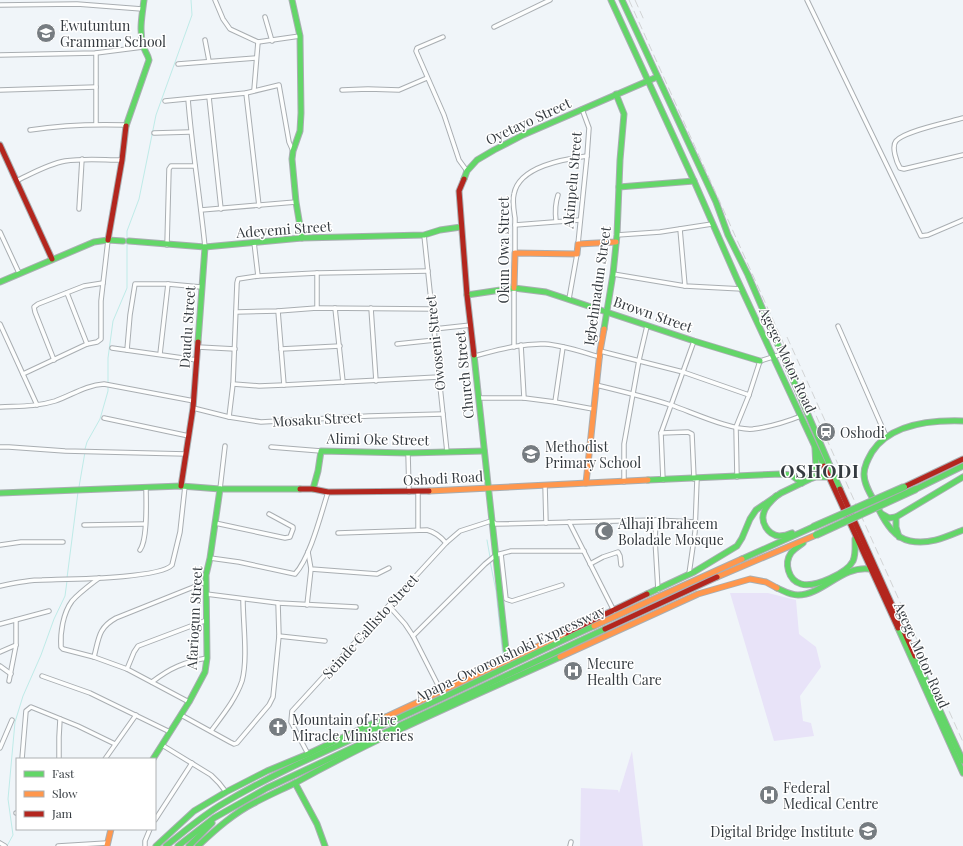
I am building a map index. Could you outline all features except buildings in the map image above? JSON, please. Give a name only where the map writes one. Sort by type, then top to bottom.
[{"type":"main road","points":[[108,240],[122,160],[126,125],[149,60],[148,53],[143,47],[142,9],[144,0]]},
{"type":"main road","points":[[292,0],[300,36],[302,113],[300,131],[293,151],[292,159],[296,202],[302,238]]},
{"type":"main road","name":"Agege Motor Road","points":[[611,0],[694,181],[712,224],[815,446],[855,537],[963,761]]},
{"type":"main road","name":"Agege Motor Road","points":[[622,0],[716,202],[728,234],[748,276],[963,773]]},
{"type":"main road","name":"Oyetayo Street","points":[[461,227],[459,191],[466,171],[477,160],[523,135],[657,77]]},
{"type":"main road","name":"Igbehinadun Street","points":[[586,483],[596,385],[606,311],[613,274],[617,235],[620,160],[624,114],[616,94]]},
{"type":"main road","points":[[0,145],[52,259]]},
{"type":"main road","points":[[619,187],[694,181]]},
{"type":"main road","name":"Adeyemi Street","points":[[0,282],[94,242],[108,240],[205,247],[302,238],[424,235],[440,230],[461,227]]},
{"type":"main road","name":"Church Street","points":[[461,227],[494,557],[506,650],[509,659]]},
{"type":"main road","points":[[578,244],[616,242]]},
{"type":"main road","name":"Akinpelu Street","points":[[577,254],[578,244]]},
{"type":"main road","name":"Daudu Street","points":[[183,486],[194,402],[205,247]]},
{"type":"main road","points":[[514,253],[577,254]]},
{"type":"main road","name":"Okun Owa Street","points":[[514,253],[514,288]]},
{"type":"main road","name":"Brown Street","points":[[467,295],[514,288],[546,292],[647,326],[760,361]]},
{"type":"main road","points":[[962,532],[927,542],[917,542],[899,538],[890,529],[879,512],[866,482],[864,471],[870,453],[886,436],[926,422],[963,421]]},
{"type":"main road","points":[[808,480],[816,468],[815,446]]},
{"type":"main road","points":[[312,489],[318,471],[321,451]]},
{"type":"main road","name":"Alimi Oke Street","points":[[321,451],[408,453],[484,451]]},
{"type":"main road","name":"Apapa-Oworonshoki Expressway","points":[[156,846],[179,824],[226,792],[285,763],[308,754],[509,659],[904,487],[963,459]]},
{"type":"main road","name":"Apapa-Oworonshoki Expressway","points":[[198,846],[225,821],[255,802],[295,783],[394,730],[740,566],[816,535],[963,466]]},
{"type":"main road","name":"Oshodi Road","points":[[0,493],[183,486],[220,489],[312,489],[328,492],[418,492],[781,474],[791,475],[802,483]]},
{"type":"main road","name":"Apapa-Oworonshoki Expressway","points":[[166,846],[193,824],[223,803],[271,777],[615,613],[689,574],[737,546],[752,514],[757,508],[776,496],[808,480],[829,477]]},
{"type":"main road","points":[[879,512],[887,519],[891,520],[963,477]]},
{"type":"main road","name":"Afariogun Street","points":[[154,758],[189,702],[205,672],[207,658],[206,582],[220,489]]},
{"type":"main road","points":[[776,496],[765,508],[763,513],[764,524],[774,534],[788,535],[813,527]]},
{"type":"main road","points":[[896,517],[896,527],[899,538]]},
{"type":"main road","points":[[816,535],[796,547],[790,555],[788,570],[793,579],[802,585],[816,584],[848,568],[855,554],[855,537]]},
{"type":"main road","name":"Apapa-Oworonshoki Expressway","points":[[178,846],[194,832],[248,797],[698,594],[750,579],[766,582],[787,593],[798,595],[811,592],[852,570],[863,568],[870,569]]},
{"type":"main road","points":[[295,783],[317,824],[325,846]]},
{"type":"main road","points":[[189,846],[220,817],[248,797]]},
{"type":"main road","points":[[107,845],[111,830]]},
{"type":"street","points":[[215,0],[223,19],[230,28],[258,42],[300,36]]},
{"type":"street","points":[[494,27],[550,0]]},
{"type":"street","points":[[807,0],[921,236],[928,235],[963,220]]},
{"type":"street","points":[[0,5],[77,2],[142,9]]},
{"type":"street","points":[[264,17],[272,41]]},
{"type":"street","points":[[443,37],[416,49],[444,115],[459,160],[466,171]]},
{"type":"street","points":[[205,40],[209,61]]},
{"type":"street","points":[[254,90],[258,42]]},
{"type":"street","points":[[0,55],[96,53],[143,47]]},
{"type":"street","points":[[96,53],[96,124]]},
{"type":"street","points":[[178,64],[256,58]]},
{"type":"street","points":[[342,90],[399,90],[428,78]]},
{"type":"street","points":[[165,101],[246,93],[254,90],[279,86],[289,142],[293,151]]},
{"type":"street","points":[[0,90],[96,87]]},
{"type":"street","points":[[246,93],[259,206]]},
{"type":"street","points":[[209,97],[221,209]]},
{"type":"street","points":[[188,99],[190,132],[205,247]]},
{"type":"street","name":"Akinpelu Street","points":[[578,244],[589,128],[582,109]]},
{"type":"street","points":[[963,118],[914,132],[894,143],[898,165],[900,168],[904,169],[963,154]]},
{"type":"street","points":[[30,130],[62,125],[126,125]]},
{"type":"street","points":[[154,133],[190,132]]},
{"type":"street","name":"Okun Owa Street","points":[[514,253],[515,225],[513,194],[520,180],[546,165],[567,159],[587,156]]},
{"type":"street","points":[[79,209],[82,159]]},
{"type":"street","points":[[16,181],[64,161],[82,159],[122,160]]},
{"type":"street","points":[[168,245],[169,169],[171,166],[195,166]]},
{"type":"street","points":[[556,221],[555,212],[558,195]]},
{"type":"street","points":[[201,210],[296,202]]},
{"type":"street","points":[[515,225],[580,220]]},
{"type":"street","points":[[617,235],[660,232],[712,224]]},
{"type":"street","points":[[680,229],[685,286]]},
{"type":"street","points":[[0,232],[20,273]]},
{"type":"street","name":"Owoseni Street","points":[[424,235],[447,452]]},
{"type":"street","points":[[23,374],[87,344],[97,342],[101,338],[103,283],[108,240]]},
{"type":"street","points":[[254,242],[258,276]]},
{"type":"street","points":[[569,299],[577,254]]},
{"type":"street","points":[[229,417],[233,384],[237,280],[241,278],[258,276],[317,273],[428,271]]},
{"type":"street","points":[[317,273],[317,308]]},
{"type":"street","points":[[613,274],[685,286],[742,289]]},
{"type":"street","points":[[54,360],[34,307],[84,286],[103,283]]},
{"type":"street","points":[[127,350],[134,286],[136,283],[201,287]]},
{"type":"street","points":[[160,354],[168,284]]},
{"type":"street","name":"Okun Owa Street","points":[[514,288],[514,346]]},
{"type":"street","points":[[66,293],[87,344]]},
{"type":"street","points":[[236,312],[317,308],[431,309]]},
{"type":"street","points":[[335,308],[343,382]]},
{"type":"street","points":[[371,308],[376,381]]},
{"type":"street","points":[[278,311],[284,385]]},
{"type":"street","points":[[0,324],[37,405]]},
{"type":"street","points":[[434,330],[470,325]]},
{"type":"street","points":[[624,482],[624,444],[639,360],[647,326]]},
{"type":"street","points":[[838,326],[886,436]]},
{"type":"street","points":[[397,344],[435,340]]},
{"type":"street","points":[[663,480],[661,433],[694,341]]},
{"type":"street","points":[[474,356],[514,346],[546,344],[639,360],[683,372],[749,395]]},
{"type":"street","points":[[521,345],[524,398]]},
{"type":"street","points":[[281,349],[340,346]]},
{"type":"street","points":[[198,347],[235,349]]},
{"type":"street","points":[[555,402],[562,347]]},
{"type":"street","points":[[112,348],[197,360]]},
{"type":"street","points":[[737,477],[736,428],[760,361],[782,354]]},
{"type":"street","points":[[233,384],[259,386],[439,378]]},
{"type":"street","points":[[0,406],[29,407],[55,401],[91,386],[104,384],[194,402]]},
{"type":"street","points":[[596,385],[671,405],[736,428],[752,429],[801,416]]},
{"type":"street","points":[[479,398],[524,398],[593,409]]},
{"type":"street","name":"Mosaku Street","points":[[193,408],[229,417],[261,422],[369,416],[443,414]]},
{"type":"street","points":[[104,418],[189,436]]},
{"type":"street","points":[[661,433],[688,432],[692,434],[695,479],[695,522],[689,574]]},
{"type":"street","points":[[220,489],[225,446]]},
{"type":"street","points":[[0,447],[186,454]]},
{"type":"street","name":"Alimi Oke Street","points":[[272,447],[321,451]]},
{"type":"street","points":[[408,453],[409,492]]},
{"type":"street","points":[[545,485],[546,523]]},
{"type":"street","points":[[0,586],[25,581],[99,578],[164,570],[169,568],[172,565],[179,538],[183,486]]},
{"type":"street","points":[[140,550],[143,545],[145,524],[146,487]]},
{"type":"street","points":[[210,558],[239,562],[294,574],[296,573],[308,552],[328,492]]},
{"type":"street","points":[[418,492],[418,530]]},
{"type":"street","points":[[215,523],[285,538],[290,537],[293,529],[292,525],[270,514]]},
{"type":"street","points":[[491,521],[496,524],[656,520],[695,522]]},
{"type":"street","points":[[656,520],[655,539],[658,590]]},
{"type":"street","name":"Seinde Callisto Street","points":[[308,754],[291,722],[292,711],[446,543],[460,531],[491,521]]},
{"type":"street","points":[[569,522],[615,613]]},
{"type":"street","points":[[84,525],[145,524]]},
{"type":"street","points":[[338,533],[418,530],[431,531],[446,543]]},
{"type":"street","points":[[0,545],[21,542],[63,542]]},
{"type":"street","points":[[413,636],[494,557],[511,551],[584,551]]},
{"type":"street","points":[[307,605],[311,569],[308,552]]},
{"type":"street","points":[[590,564],[603,557],[618,552],[621,565]]},
{"type":"street","points":[[494,557],[506,598],[508,600],[512,601],[562,585]]},
{"type":"street","points":[[311,569],[377,574],[389,568]]},
{"type":"street","points":[[99,578],[74,600],[67,611],[63,624],[61,645],[63,649],[94,656],[127,669],[189,702]]},
{"type":"street","points":[[94,656],[99,638],[106,624],[116,618],[206,582]]},
{"type":"street","points":[[206,594],[243,600],[356,607]]},
{"type":"street","points":[[211,731],[224,713],[241,682],[244,673],[243,600]]},
{"type":"street","points":[[181,715],[236,744],[269,705],[273,696],[279,636],[278,603]]},
{"type":"street","points":[[388,606],[405,624],[413,636],[441,690]]},
{"type":"street","points":[[0,624],[49,611]]},
{"type":"street","points":[[9,681],[16,645],[16,620]]},
{"type":"street","points":[[127,669],[138,646],[207,620]]},
{"type":"street","points":[[279,636],[325,641]]},
{"type":"street","points":[[0,652],[16,645]]},
{"type":"street","points":[[152,682],[165,672],[179,665],[207,658]]},
{"type":"street","points":[[0,666],[11,674]]},
{"type":"street","points":[[42,676],[90,693],[170,732]]},
{"type":"street","points":[[22,758],[26,711],[31,707],[115,744]]},
{"type":"street","points":[[106,758],[136,715]]},
{"type":"street","points":[[59,758],[58,738],[60,719]]},
{"type":"street","points":[[0,748],[12,720]]},
{"type":"street","points":[[162,745],[211,775],[226,792]]},
{"type":"street","points":[[156,818],[192,763]]},
{"type":"street","points":[[146,846],[145,841],[150,830]]},
{"type":"street","points":[[0,843],[5,846]]},
{"type":"street","points":[[58,846],[107,845]]},
{"type":"shaded area","points":[[730,593],[768,593],[796,600],[799,634],[816,647],[821,667],[800,696],[803,721],[811,723],[814,736],[774,741]]},
{"type":"shaded area","points":[[632,751],[643,846],[580,846],[581,788],[618,790],[619,793]]},
{"type":"waterway","points":[[127,239],[127,231],[139,199],[156,115],[192,15],[191,0]]},
{"type":"waterway","points":[[85,449],[87,442],[100,419],[108,391],[108,358],[113,321],[127,288],[127,242]]},
{"type":"waterway","points":[[79,487],[85,452]]},
{"type":"waterway","points":[[67,578],[78,492]]},
{"type":"waterway","points":[[487,540],[490,557]]},
{"type":"waterway","points":[[490,561],[496,591],[503,658]]},
{"type":"waterway","points":[[7,846],[13,835],[8,799],[15,722],[23,696],[41,655],[54,619],[65,596],[67,581]]},
{"type":"railway","points":[[629,0],[963,742]]},
{"type":"railway","points":[[635,0],[644,20]]},
{"type":"railway","points":[[787,337],[832,436]]},
{"type":"traffic: fast","points":[[126,126],[149,60],[141,34],[144,0]]},
{"type":"traffic: fast","points":[[292,0],[300,36],[301,113],[300,131],[293,151],[292,159],[296,202],[302,238]]},
{"type":"traffic: fast","points":[[611,0],[737,279],[824,466]]},
{"type":"traffic: fast","points":[[622,0],[716,202],[728,235],[748,275],[840,489]]},
{"type":"traffic: fast","points":[[464,179],[467,171],[477,160],[494,150],[523,135],[657,77]]},
{"type":"traffic: fast","points":[[604,329],[613,274],[617,235],[620,160],[624,114],[616,94]]},
{"type":"traffic: fast","points":[[619,187],[694,181]]},
{"type":"traffic: fast","points":[[129,241],[205,247],[302,238],[424,235],[440,230],[461,227]]},
{"type":"traffic: fast","points":[[0,282],[94,242],[108,240],[123,241]]},
{"type":"traffic: fast","points":[[198,342],[205,247]]},
{"type":"traffic: fast","points":[[467,295],[514,288],[546,292],[694,341],[760,361]]},
{"type":"traffic: fast","points":[[474,355],[506,650],[509,659]]},
{"type":"traffic: fast","points":[[963,421],[938,421],[913,425],[901,429],[880,442],[872,452],[865,465],[864,471],[864,479],[867,488],[888,525],[895,534],[900,537],[910,541],[924,542],[937,540],[963,530]]},
{"type":"traffic: fast","points":[[808,479],[816,467],[815,448]]},
{"type":"traffic: fast","points":[[313,489],[321,451],[408,453],[484,451]]},
{"type":"traffic: fast","points":[[916,489],[963,466]]},
{"type":"traffic: fast","points":[[648,480],[781,474],[791,475],[802,483]]},
{"type":"traffic: fast","points":[[647,594],[694,572],[737,546],[756,510],[781,493],[810,479],[816,477],[829,477]]},
{"type":"traffic: fast","points":[[899,537],[896,527],[896,517],[963,477]]},
{"type":"traffic: fast","points":[[0,493],[181,486],[220,489],[300,489]]},
{"type":"traffic: fast","points":[[813,527],[904,487]]},
{"type":"traffic: fast","points":[[154,758],[189,702],[205,672],[207,658],[206,575],[210,558],[220,489]]},
{"type":"traffic: fast","points":[[816,535],[916,489]]},
{"type":"traffic: fast","points":[[776,496],[765,510],[763,516],[764,524],[768,531],[775,535],[783,536],[792,533]]},
{"type":"traffic: fast","points":[[882,514],[889,518],[896,517]]},
{"type":"traffic: fast","points":[[742,559],[813,527]]},
{"type":"traffic: fast","points":[[803,543],[791,553],[788,562],[788,571],[797,582],[807,585],[822,582],[838,575],[850,566],[855,556],[855,539]]},
{"type":"traffic: fast","points":[[777,588],[787,593],[798,595],[807,594],[850,571],[870,569]]},
{"type":"traffic: fast","points":[[166,846],[194,823],[216,808],[268,779],[312,757],[427,705],[594,626]]},
{"type":"traffic: fast","points":[[898,628],[963,773]]},
{"type":"traffic: fast","points":[[178,846],[214,818],[267,788],[605,629]]},
{"type":"traffic: fast","points":[[915,656],[963,761]]},
{"type":"traffic: fast","points":[[198,846],[233,816],[261,799],[394,732],[560,657]]},
{"type":"traffic: fast","points":[[156,846],[194,811],[226,792],[267,771],[308,754],[386,717]]},
{"type":"traffic: fast","points":[[295,783],[317,824],[325,846]]},
{"type":"traffic: fast","points":[[189,846],[212,823]]},
{"type":"traffic: slow","points":[[514,288],[515,253],[577,254],[578,244],[616,242]]},
{"type":"traffic: slow","points":[[586,483],[600,351],[604,329]]},
{"type":"traffic: slow","points":[[429,491],[648,480]]},
{"type":"traffic: slow","points":[[717,577],[816,535]]},
{"type":"traffic: slow","points":[[594,626],[742,559]]},
{"type":"traffic: slow","points":[[560,657],[698,594],[750,579],[766,582],[777,588]]},
{"type":"traffic: slow","points":[[386,717],[566,633]]},
{"type":"traffic: slow","points":[[107,846],[111,830]]},
{"type":"traffic: jam","points":[[108,240],[122,160],[126,126]]},
{"type":"traffic: jam","points":[[0,145],[52,259]]},
{"type":"traffic: jam","points":[[464,179],[459,191],[467,295],[474,355]]},
{"type":"traffic: jam","points":[[181,486],[193,408],[198,342]]},
{"type":"traffic: jam","points":[[904,487],[963,459]]},
{"type":"traffic: jam","points":[[824,466],[898,628]]},
{"type":"traffic: jam","points":[[300,489],[313,489],[328,492],[429,491]]},
{"type":"traffic: jam","points":[[840,489],[915,656]]},
{"type":"traffic: jam","points":[[605,629],[717,577]]},
{"type":"traffic: jam","points":[[566,633],[647,594]]},
{"type":"place","name":"Ewutuntun Grammar School","points":[[46,33]]},
{"type":"place","name":"Oshodi","points":[[826,432]]},
{"type":"place","name":"Methodist Primary School","points":[[531,454]]},
{"type":"place","name":"Alhaji Ibraheem Boladale Mosque","points":[[604,531]]},
{"type":"place","name":"Mecure Health Care","points":[[573,671]]},
{"type":"place","name":"Mountain of Fire Miracle Ministeries","points":[[278,727]]},
{"type":"place","name":"Federal Medical Centre","points":[[769,795]]},
{"type":"place","name":"Digital Bridge Institute","points":[[868,831]]},
{"type":"district","name":"OSHODI","points":[[820,471]]}]
